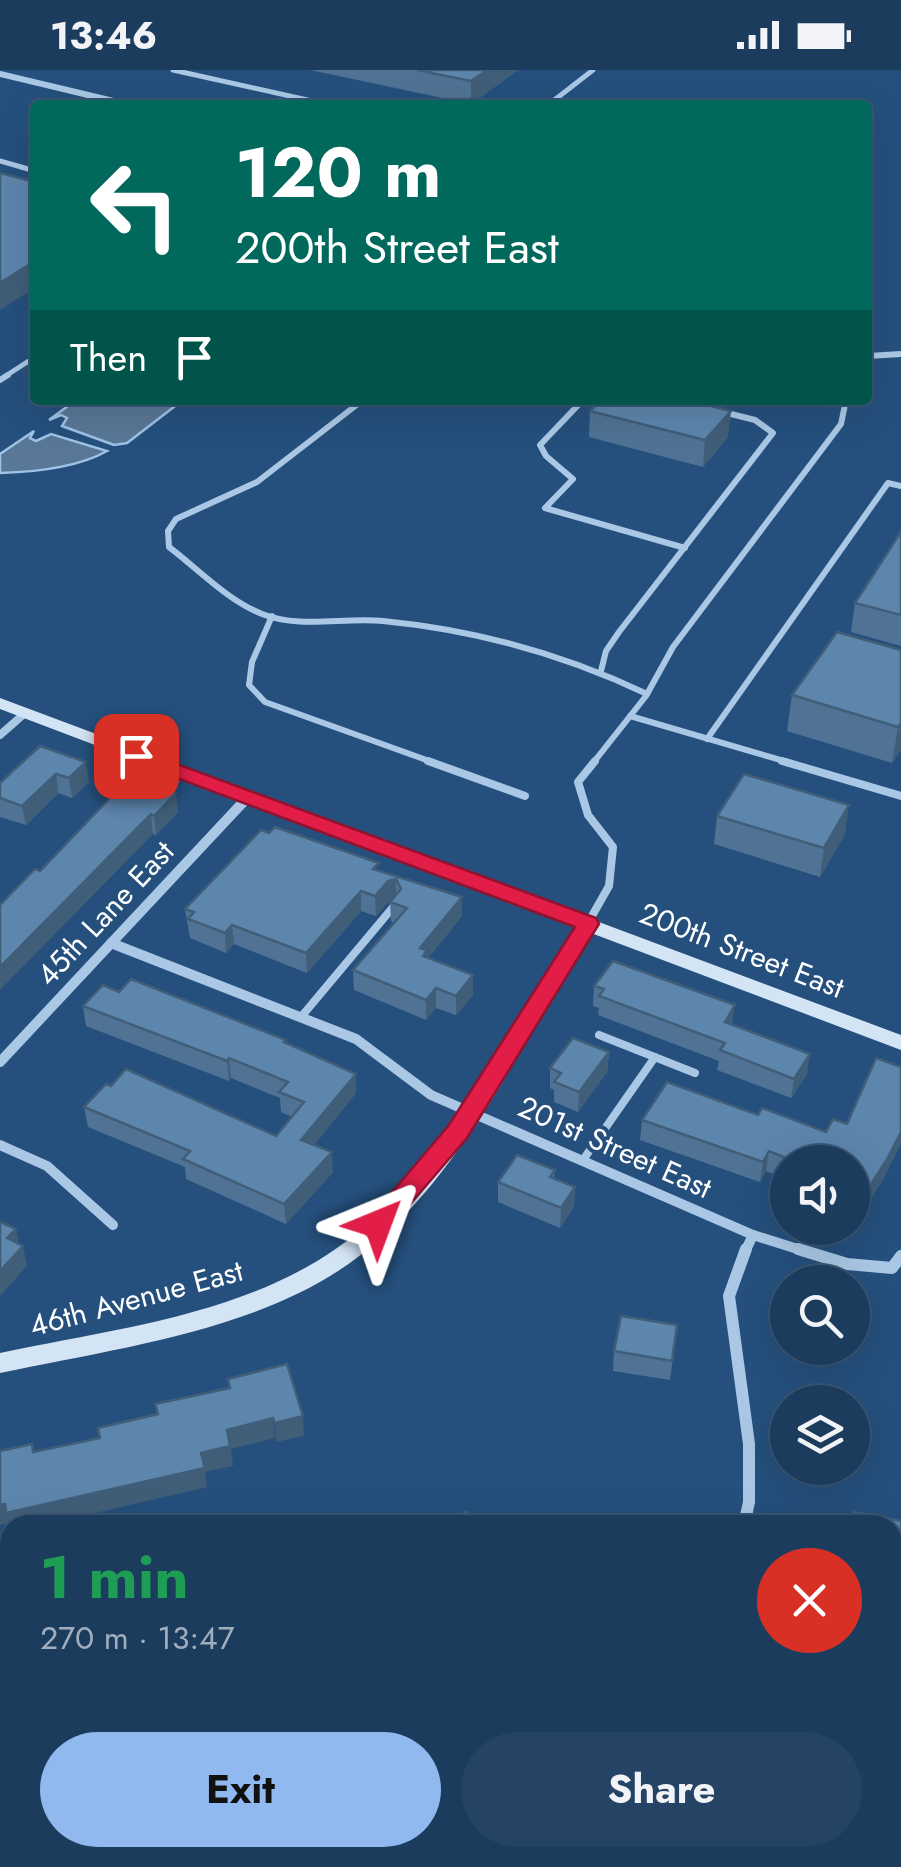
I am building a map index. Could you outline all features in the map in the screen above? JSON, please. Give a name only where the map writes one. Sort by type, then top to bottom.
[{"type":"street","points":[[0,74],[109,100]]},
{"type":"street","points":[[872,356],[901,354]]},
{"type":"street","name":"200th Street East","points":[[0,703],[901,1043]]},
{"type":"street","points":[[0,735],[25,712]]},
{"type":"street","name":"45th Lane East","points":[[0,1062],[247,798]]},
{"type":"street","name":"46th Avenue East","points":[[0,1363],[222,1310],[322,1270],[396,1207],[472,1112],[588,924]]},
{"type":"street","name":"201st Street East","points":[[112,943],[356,1039],[431,1095],[754,1234],[848,1264],[892,1268],[901,1256]]},
{"type":"street","points":[[0,1145],[47,1166],[113,1226]]},
{"type":"street","points":[[747,1515],[748,1466],[729,1296],[735,1271],[754,1234]]},
{"type":"lane","points":[[173,70],[308,100]]},
{"type":"lane","points":[[554,100],[593,70]]},
{"type":"lane","points":[[0,162],[30,170]]},
{"type":"lane","points":[[0,380],[30,360]]},
{"type":"lane","points":[[357,405],[257,482],[176,519],[168,531],[169,548],[260,613],[377,620],[513,641],[601,671],[647,694]]},
{"type":"lane","points":[[578,405],[540,445],[544,456],[566,468],[573,480],[545,508],[685,548]]},
{"type":"lane","points":[[588,924],[609,886],[613,848],[588,814],[578,782],[647,694],[674,647],[841,424],[845,405]]},
{"type":"lane","points":[[601,671],[606,651],[773,433],[756,420],[718,410]]},
{"type":"lane","points":[[707,738],[888,483],[901,486]]},
{"type":"lane","points":[[272,616],[248,674],[249,686],[264,702],[524,796]]},
{"type":"lane","points":[[630,716],[901,796]]},
{"type":"lane","points":[[301,1017],[394,906]]},
{"type":"lane","points":[[599,1034],[694,1073]]},
{"type":"lane","points":[[583,1160],[654,1057]]},
{"type":"water","points":[[69,405],[176,405],[127,443],[114,445],[62,426],[67,418],[61,415],[49,420]]},
{"type":"water","points":[[34,431],[30,438],[36,441],[51,434],[107,451],[69,465],[0,473],[0,454]]},
{"type":"building","points":[[417,70],[487,70],[471,81]]},
{"type":"building","points":[[0,173],[30,181],[30,264],[0,283]]},
{"type":"building","points":[[596,405],[707,405],[731,411],[705,440],[590,411]]},
{"type":"building","points":[[901,532],[901,615],[855,603]]},
{"type":"building","points":[[837,632],[901,650],[898,727],[792,695]]},
{"type":"building","points":[[40,746],[86,762],[69,778],[56,774],[22,806],[0,798],[0,783]]},
{"type":"building","points":[[744,774],[849,805],[824,848],[717,816]]},
{"type":"building","points":[[130,777],[176,793],[0,967],[0,905],[35,869],[40,871]]},
{"type":"building","points":[[275,827],[379,863],[373,869],[462,897],[420,948],[427,950],[423,956],[473,975],[456,996],[436,988],[426,1000],[353,970],[407,908],[390,902],[401,889],[396,879],[388,881],[375,896],[361,891],[306,953],[232,925],[225,933],[188,919],[194,912],[185,909],[261,830],[269,833]]},
{"type":"building","points":[[613,961],[735,1005],[725,1022],[810,1054],[794,1079],[720,1050],[725,1043],[599,996],[604,989],[594,986]]},
{"type":"building","points":[[131,979],[286,1040],[356,1074],[301,1140],[332,1152],[284,1204],[183,1159],[190,1151],[84,1107],[126,1069],[276,1136],[304,1102],[279,1092],[288,1082],[83,1006],[103,985],[119,992]]},
{"type":"building","points":[[573,1038],[609,1052],[579,1092],[554,1082],[561,1073],[550,1068]]},
{"type":"building","points":[[876,1058],[901,1067],[901,1132],[870,1186],[870,1145],[770,1145],[763,1162],[642,1120],[667,1082],[758,1115],[762,1108],[826,1132],[833,1119],[847,1124]]},
{"type":"building","points":[[517,1155],[555,1170],[550,1177],[575,1187],[561,1208],[498,1182]]},
{"type":"building","points":[[0,1222],[16,1229],[7,1238],[23,1246],[0,1271]]},
{"type":"building","points":[[621,1316],[677,1325],[672,1361],[614,1351]]},
{"type":"building","points":[[287,1364],[303,1416],[275,1423],[273,1418],[227,1430],[230,1446],[201,1453],[205,1468],[6,1513],[5,1504],[0,1505],[0,1451],[32,1444],[33,1452],[100,1438],[98,1428],[158,1414],[155,1404],[230,1388],[228,1379]]},
{"type":"route","points":[[136,756],[588,924],[458,1132],[378,1224]]}]
